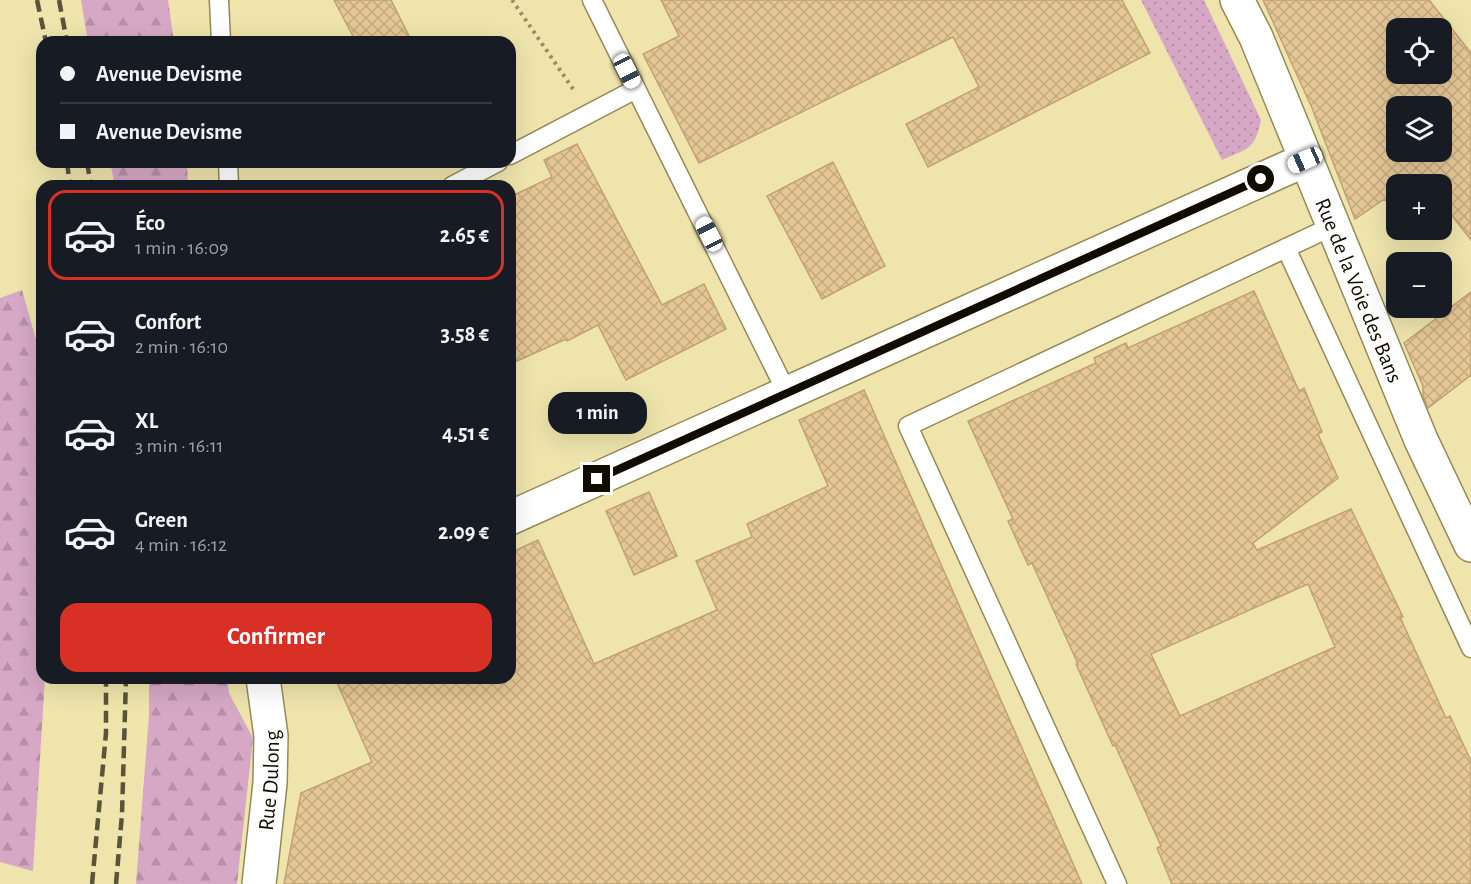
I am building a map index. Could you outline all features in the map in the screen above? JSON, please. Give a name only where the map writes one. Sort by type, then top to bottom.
[{"type":"street","name":"Rue de la Voie des Bans","points":[[1237,0],[1256,38],[1421,440],[1471,545]]},
{"type":"street","points":[[516,515],[1305,160]]},
{"type":"street","name":"Rue Dulong","points":[[259,884],[270,783],[271,736],[264,684]]},
{"type":"lane","points":[[219,0],[221,36]]},
{"type":"lane","points":[[592,0],[787,393]]},
{"type":"lane","points":[[516,153],[636,89]]},
{"type":"lane","points":[[464,180],[486,168]]},
{"type":"lane","points":[[1117,884],[908,426],[1333,226]]},
{"type":"lane","points":[[1286,248],[1471,648]]},
{"type":"path","points":[[512,0],[575,92],[600,108]]},
{"type":"green space","points":[[81,0],[168,0],[173,36],[87,36]]},
{"type":"green space","points":[[1141,0],[1204,0],[1261,120],[1256,137],[1249,147],[1222,160]]},
{"type":"green space","points":[[111,168],[187,168],[188,180],[114,180]]},
{"type":"green space","points":[[22,290],[36,340],[36,684],[45,684],[33,871],[0,862],[0,298]]},
{"type":"green space","points":[[149,684],[228,684],[229,693],[253,738],[237,884],[136,884],[149,715]]},
{"type":"building","points":[[334,0],[391,0],[409,36],[353,36]]},
{"type":"building","points":[[661,0],[1122,0],[1150,53],[928,167],[906,124],[979,87],[953,37],[699,163],[643,54],[679,36]]},
{"type":"building","points":[[1263,0],[1429,0],[1443,18],[1386,18],[1386,84],[1452,84],[1452,29],[1471,53],[1471,240],[1452,216],[1452,174],[1386,174],[1386,201],[1383,200],[1355,219],[1312,108]]},
{"type":"building","points":[[577,144],[662,305],[704,284],[726,329],[626,380],[598,325],[567,341],[566,339],[516,361],[516,194],[552,177],[544,160]]},
{"type":"building","points":[[833,162],[885,266],[822,299],[767,196]]},
{"type":"building","points":[[1254,291],[1299,391],[1304,388],[1322,432],[1318,434],[1338,478],[1253,543],[1257,550],[1351,509],[1403,617],[1400,617],[1446,718],[1450,716],[1471,761],[1471,884],[1172,884],[1157,848],[1161,846],[1115,745],[1113,746],[1032,563],[1028,565],[1008,521],[1013,519],[968,421],[1096,363],[1094,358],[1126,343],[1128,348]],"holes":[[[1308,584],[1335,647],[1180,716],[1151,654]]]},
{"type":"building","points":[[1471,292],[1471,375],[1428,408],[1423,395],[1423,386],[1404,343],[1437,318],[1452,318],[1452,306]]},
{"type":"building","points":[[864,390],[1082,884],[284,884],[301,793],[372,762],[338,684],[516,684],[516,550],[538,540],[594,664],[717,610],[696,561],[752,537],[747,524],[828,486],[799,420]]},
{"type":"building","points":[[649,492],[677,556],[634,575],[606,511]]},
{"type":"railway","points":[[37,0],[45,36]]},
{"type":"railway","points":[[59,0],[66,36]]},
{"type":"railway","points":[[68,168],[69,180]]},
{"type":"railway","points":[[88,168],[90,180]]},
{"type":"railway","points":[[92,884],[106,733],[106,684]]},
{"type":"railway","points":[[116,884],[122,814],[126,684]]},
{"type":"route","points":[[597,479],[1261,179]]}]
